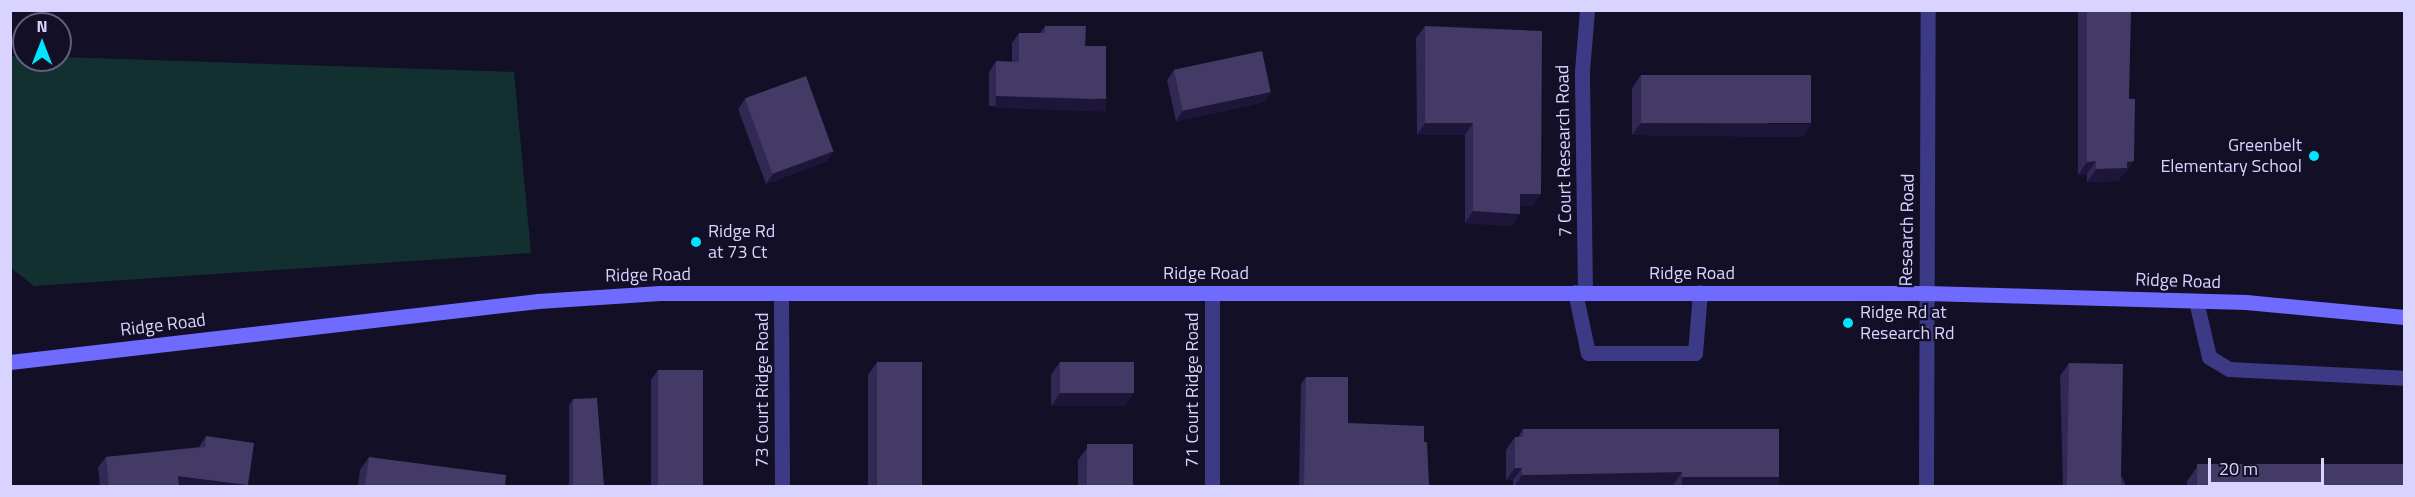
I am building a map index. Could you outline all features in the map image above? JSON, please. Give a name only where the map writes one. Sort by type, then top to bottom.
[{"type":"street","name":"7 Court Research Road","points":[[1587,10],[1582,71],[1580,292],[1588,353],[1695,353],[1700,292]]},
{"type":"street","name":"Research Road","points":[[1926,486],[1928,10]]},
{"type":"street","name":"71 Court Ridge Road","points":[[1212,293],[1212,486]]},
{"type":"street","name":"Ridge Road","points":[[10,362],[598,295],[1926,293],[2196,301],[2404,317]]},
{"type":"street","name":"73 Court Ridge Road","points":[[781,294],[782,486]]},
{"type":"street","points":[[2196,301],[2209,357],[2229,369],[2404,378]]},
{"type":"green space","points":[[10,56],[12,56],[12,72],[72,72],[72,57],[514,72],[531,253],[34,286],[11,268]]},
{"type":"building","points":[[2087,10],[2131,10],[2129,99],[2135,99],[2134,161],[2127,162],[2127,168],[2096,169],[2096,161],[2087,162]]},
{"type":"building","points":[[1045,26],[1086,26],[1085,46],[1106,46],[1106,99],[996,96],[996,61],[1019,62],[1019,33],[1045,33]]},
{"type":"building","points":[[1425,26],[1542,31],[1541,194],[1520,194],[1520,214],[1473,211],[1473,123],[1425,123]]},
{"type":"building","points":[[1262,51],[1271,92],[1183,111],[1174,70]]},
{"type":"building","points":[[1641,75],[1811,75],[1811,123],[1641,123]]},
{"type":"building","points":[[806,76],[833,151],[772,173],[745,98]]},
{"type":"building","points":[[877,362],[922,362],[922,486],[877,486]]},
{"type":"building","points":[[1060,362],[1134,362],[1134,393],[1060,393]]},
{"type":"building","points":[[2069,363],[2123,364],[2121,486],[2067,486]]},
{"type":"building","points":[[658,370],[703,370],[703,486],[658,486]]},
{"type":"building","points":[[1306,377],[1348,377],[1348,423],[1424,426],[1429,486],[1304,486]]},
{"type":"building","points":[[597,398],[604,486],[573,486],[573,399]]},
{"type":"building","points":[[1523,429],[1779,429],[1779,477],[1682,477],[1682,472],[1522,475],[1522,468],[1515,468],[1515,437],[1523,437]]},
{"type":"building","points":[[206,436],[254,443],[248,485],[178,476],[179,486],[109,486],[106,457],[205,447]]},
{"type":"building","points":[[1087,444],[1133,444],[1133,486],[1087,486]]},
{"type":"building","points":[[369,457],[506,475],[505,486],[365,486]]},
{"type":"building","points":[[2197,464],[2404,464],[2404,486],[2197,486]]},
{"type":"place","name":"Greenbelt Elementary School","points":[[2314,156]]},
{"type":"place","name":"Ridge Rd at 73 Ct","points":[[696,242]]},
{"type":"place","name":"Ridge Rd at Research Rd","points":[[1848,323]]}]
